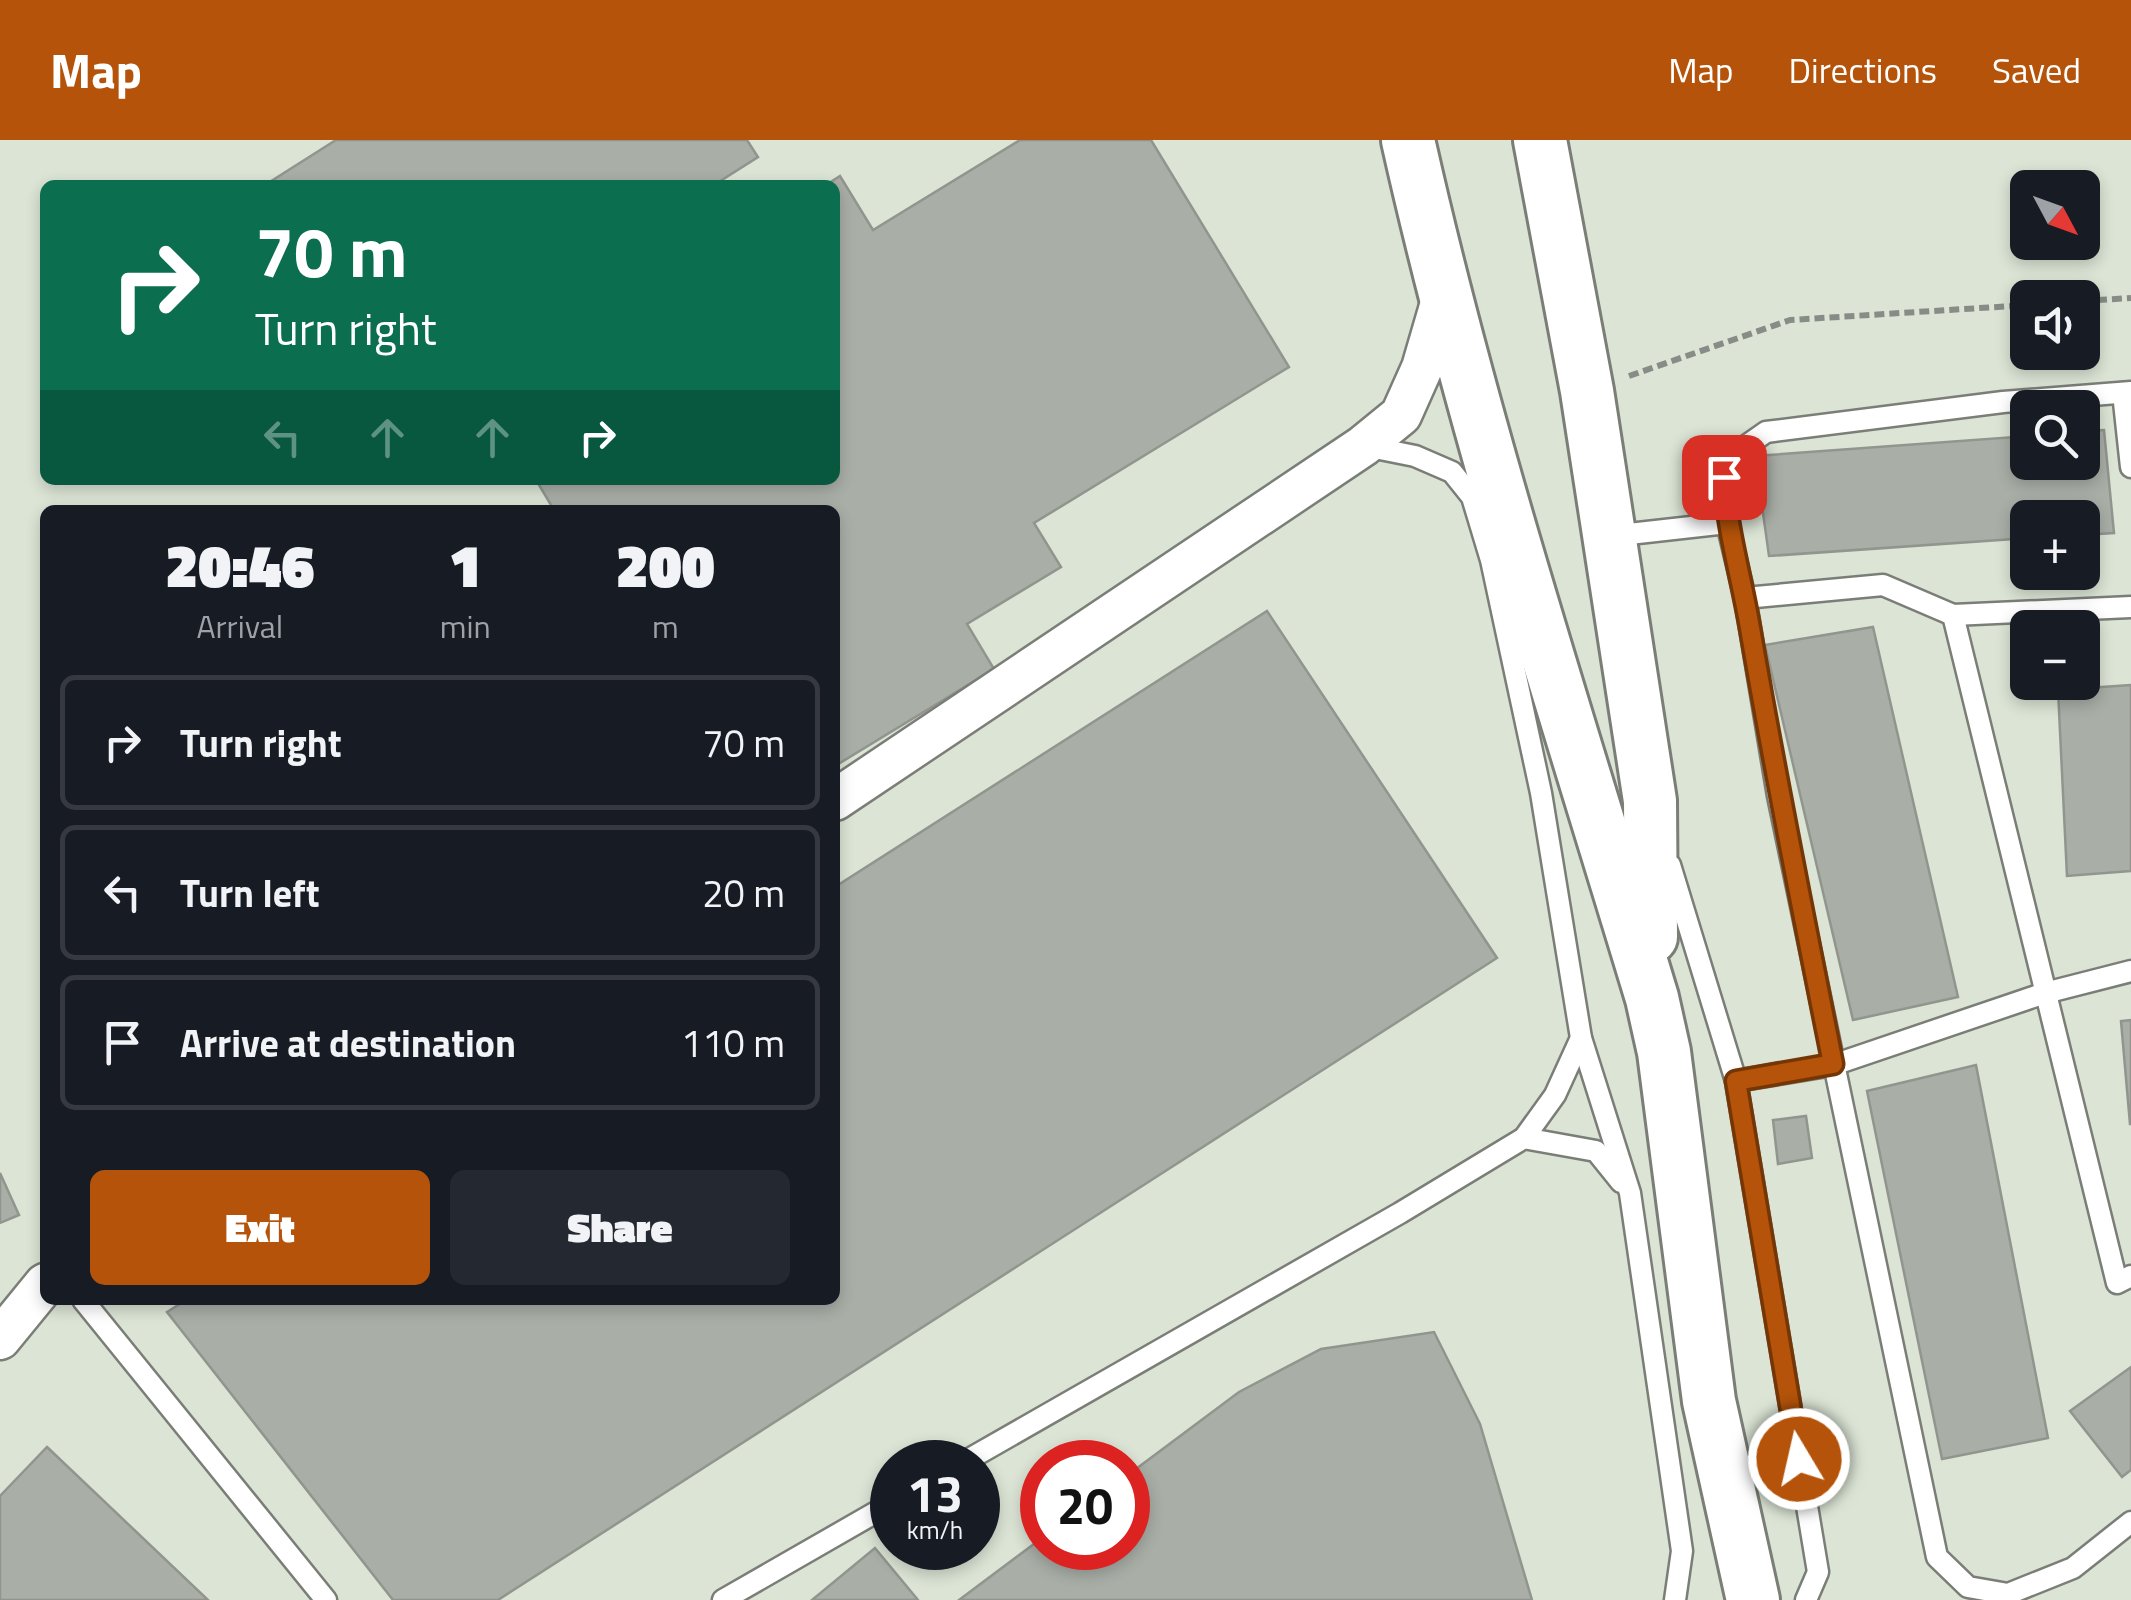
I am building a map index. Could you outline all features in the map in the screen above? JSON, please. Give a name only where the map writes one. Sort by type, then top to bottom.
[{"type":"street","points":[[1408,140],[1443,296],[1492,469],[1652,998],[1664,1052],[1709,1401],[1753,1600]]},
{"type":"street","points":[[1540,140],[1587,391],[1650,800],[1652,998]]},
{"type":"street","points":[[840,797],[1363,446],[1401,415],[1422,368],[1443,296]]},
{"type":"street","points":[[2,1334],[40,1290]]},
{"type":"lane","points":[[2131,467],[2127,392],[2003,402],[1766,432],[1736,453],[1724,477],[1727,523],[1745,598],[1778,796],[1937,1557],[1968,1587],[2008,1594],[2072,1568],[2131,1522]]},
{"type":"lane","points":[[1363,446],[1416,456],[1452,472],[1472,497],[1491,560],[1541,794],[1581,1038],[1630,1193],[1682,1552],[1675,1600]]},
{"type":"lane","points":[[1609,536],[1727,523]]},
{"type":"lane","points":[[1745,598],[1883,585],[1953,615],[2131,606]]},
{"type":"lane","points":[[1953,615],[2117,1282],[2131,1276]]},
{"type":"lane","points":[[1650,800],[1736,1081],[1818,1572],[1806,1600]]},
{"type":"lane","points":[[1736,1081],[1833,1064],[2044,994],[2131,971]]},
{"type":"lane","points":[[1000,1441],[1524,1138],[1555,1094],[1581,1038]]},
{"type":"lane","points":[[1524,1138],[1596,1151],[1630,1193]]},
{"type":"lane","points":[[87,1305],[326,1600]]},
{"type":"lane","points":[[723,1600],[870,1516]]},
{"type":"path","points":[[2100,300],[2131,298]]},
{"type":"path","points":[[1587,391],[1790,320],[2010,305]]},
{"type":"shaded area","points":[[0,140],[2131,140],[2131,1600],[0,1600]]},
{"type":"building","points":[[336,140],[747,140],[758,157],[722,180],[273,180]]},
{"type":"building","points":[[1020,140],[1151,140],[1289,367],[1034,523],[1061,567],[967,624],[994,669],[840,763],[840,505],[551,505],[539,485],[840,485],[840,180],[834,180],[840,176],[873,230]]},
{"type":"building","points":[[2100,430],[2104,430],[2114,533],[2100,534],[2100,500],[2010,500],[2010,539],[1769,556],[1755,456],[2010,437],[2010,480],[2100,480]]},
{"type":"building","points":[[1267,611],[1497,958],[498,1600],[393,1600],[167,1312],[178,1305],[840,1305],[840,884]]},
{"type":"building","points":[[1873,627],[1958,997],[1853,1020],[1765,645]]},
{"type":"building","points":[[2131,685],[2131,871],[2067,876],[2058,700],[2100,700],[2100,687]]},
{"type":"building","points":[[2131,1020],[2131,1124],[2130,1124],[2121,1021]]},
{"type":"building","points":[[1976,1065],[2048,1438],[1942,1459],[1867,1091]]},
{"type":"building","points":[[1806,1116],[1812,1158],[1778,1164],[1773,1120]]},
{"type":"building","points":[[0,1173],[19,1215],[0,1223]]},
{"type":"building","points":[[1434,1332],[1480,1424],[1532,1600],[959,1600],[1020,1554],[1020,1570],[1150,1570],[1150,1459],[1239,1392],[1321,1349]]},
{"type":"building","points":[[2131,1367],[2131,1470],[2122,1477],[2070,1411]]},
{"type":"building","points":[[47,1447],[208,1600],[0,1600],[0,1496]]},
{"type":"building","points":[[870,1552],[870,1570],[893,1570],[918,1600],[812,1600]]},
{"type":"route","points":[[1724,477],[1727,523],[1745,598],[1778,796],[1833,1064],[1736,1081],[1799,1459]]}]
